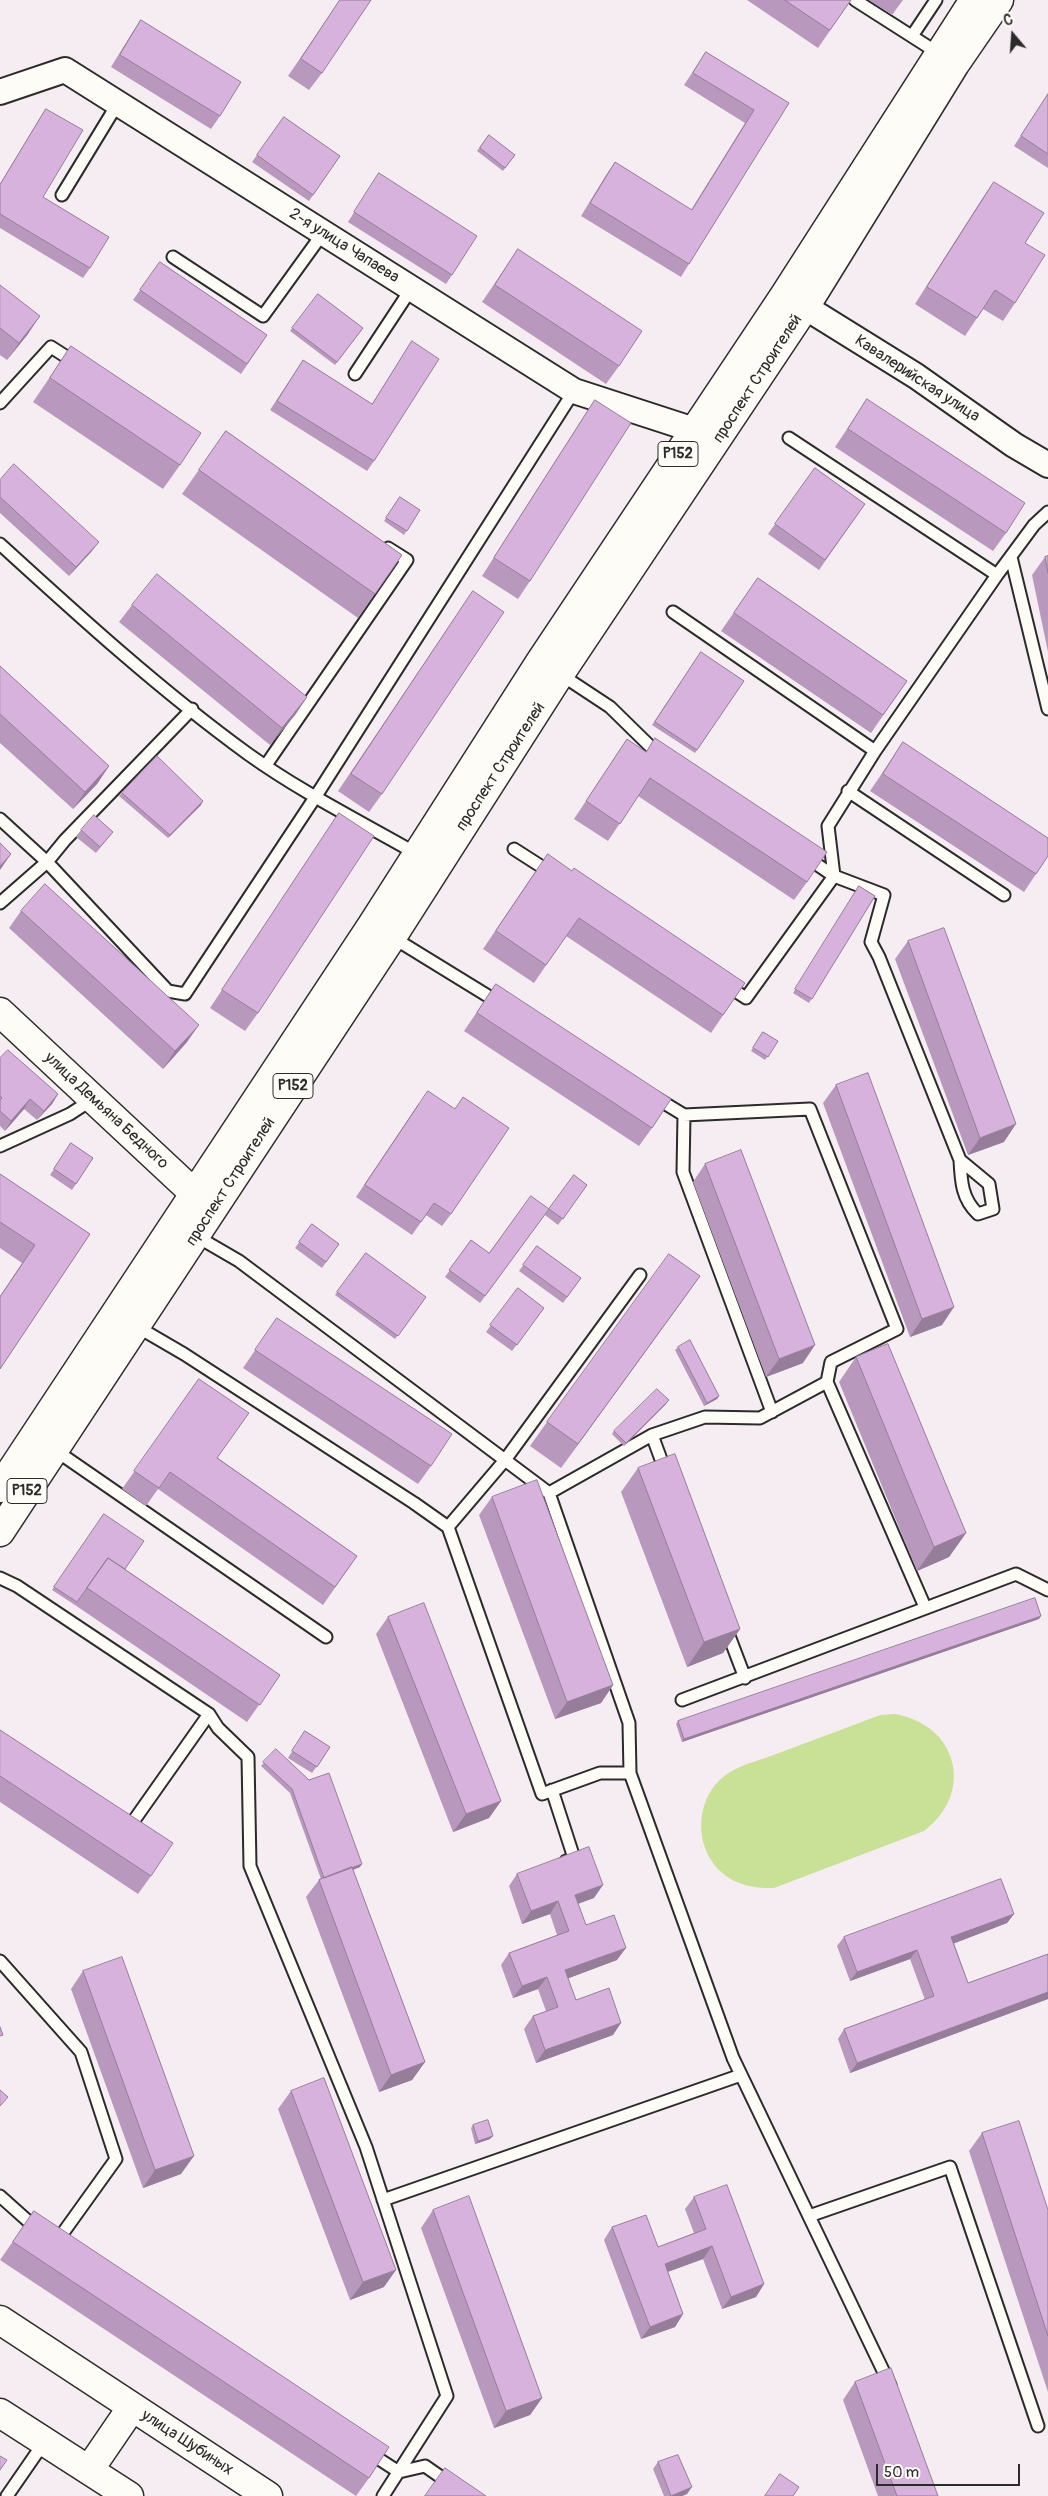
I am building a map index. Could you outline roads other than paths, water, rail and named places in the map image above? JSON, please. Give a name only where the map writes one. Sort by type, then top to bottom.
[{"type":"main road","name":"проспект Строителей","points":[[795,302],[938,53],[974,0]]},
{"type":"main road","name":"проспект Строителей","points":[[0,1488],[392,937],[560,674],[705,437],[999,0]]},
{"type":"main road","name":"проспект Строителей","points":[[0,1532],[196,1236],[203,1201],[417,854],[540,662],[705,437]]},
{"type":"main road","name":"улица Демьяна Бедного","points":[[0,1012],[203,1201]]},
{"type":"main road","name":"улица Шубиных","points":[[0,2320],[268,2496]]},
{"type":"main road","name":"улица Шубиных","points":[[89,2470],[132,2407]]},
{"type":"main road","points":[[0,2413],[129,2496]]},
{"type":"street","name":"2-я улица Чапаева","points":[[0,93],[65,70],[574,391],[705,437]]},
{"type":"street","name":"Кавалерийская улица","points":[[795,302],[916,376],[1014,445],[1048,465]]},
{"type":"lane","points":[[855,0],[938,53]]},
{"type":"lane","points":[[912,36],[936,0]]},
{"type":"lane","points":[[62,195],[118,103]]},
{"type":"lane","points":[[173,257],[263,316],[323,232]]},
{"type":"lane","points":[[355,374],[411,288]]},
{"type":"lane","points":[[0,403],[51,347],[84,369]]},
{"type":"lane","points":[[0,819],[47,862],[168,991],[185,994],[316,796],[574,391]]},
{"type":"lane","points":[[789,438],[998,575]]},
{"type":"lane","points":[[713,976],[746,998],[834,876],[828,826],[848,791],[998,575],[1048,512]]},
{"type":"lane","points":[[266,765],[407,560],[374,539]]},
{"type":"lane","points":[[0,544],[105,640],[249,754],[316,796],[417,854]]},
{"type":"lane","points":[[1011,557],[1048,709]]},
{"type":"lane","points":[[674,612],[875,751]]},
{"type":"lane","points":[[560,674],[610,707],[655,753],[672,764]]},
{"type":"lane","points":[[0,903],[47,862],[65,840],[192,709]]},
{"type":"lane","points":[[848,791],[1004,895]]},
{"type":"lane","points":[[793,848],[834,876],[884,895],[871,942],[883,966],[960,1160]]},
{"type":"lane","points":[[514,849],[564,881]]},
{"type":"lane","points":[[392,937],[513,1011]]},
{"type":"lane","points":[[650,1094],[684,1115],[810,1110],[897,1329],[831,1362],[827,1382],[925,1607]]},
{"type":"lane","points":[[0,1146],[70,1114],[94,1099]]},
{"type":"lane","points":[[684,1115],[683,1172],[772,1412]]},
{"type":"lane","points":[[196,1236],[239,1261],[549,1493],[629,1723],[630,1774],[742,2075],[894,2396]]},
{"type":"lane","points":[[448,1528],[505,1460],[640,1275]]},
{"type":"lane","points":[[136,1326],[192,1359],[414,1502],[448,1528],[542,1794],[600,1773],[630,1774]]},
{"type":"lane","points":[[549,1493],[652,1435],[705,1417],[760,1418],[827,1382]]},
{"type":"lane","points":[[652,1435],[669,1480]]},
{"type":"lane","points":[[55,1450],[326,1637]]},
{"type":"lane","points":[[682,1700],[745,1678],[925,1607],[1016,1574],[1048,1590]]},
{"type":"lane","points":[[0,1578],[17,1586],[209,1714],[218,1728],[248,1757],[250,1866],[366,2147],[446,2396],[384,2496]]},
{"type":"lane","points":[[721,1615],[745,1678]]},
{"type":"lane","points":[[114,1816],[130,1826],[209,1714]]},
{"type":"lane","points":[[552,1790],[574,1858],[558,1865]]},
{"type":"lane","points":[[0,1962],[81,2052],[116,2159],[58,2247],[0,2196]]},
{"type":"lane","points":[[383,2200],[742,2075]]},
{"type":"lane","points":[[810,2216],[950,2167],[1038,2426]]},
{"type":"lane","points":[[7,2496],[45,2441]]},
{"type":"lane","points":[[358,2445],[398,2472],[425,2466],[468,2496]]}]
